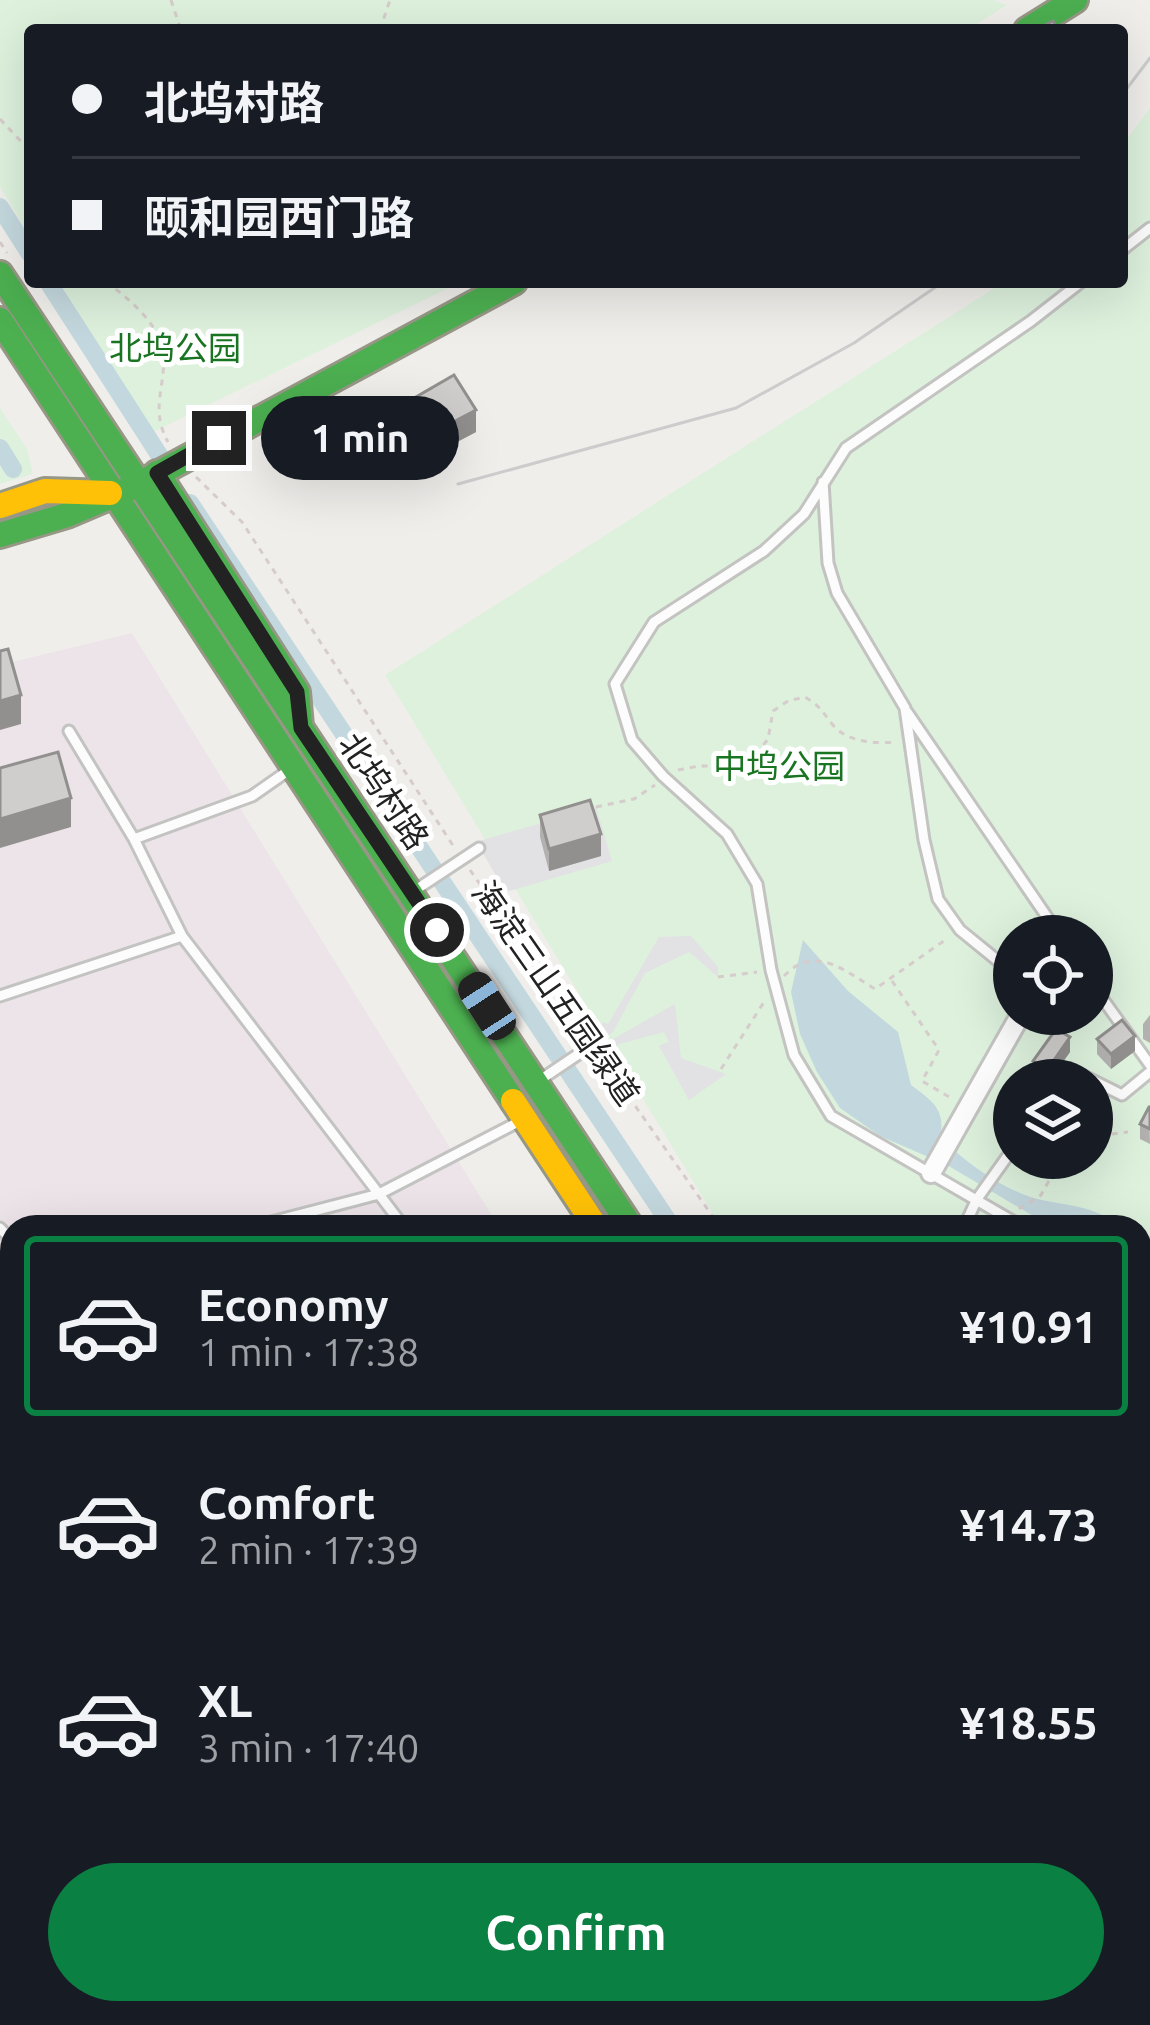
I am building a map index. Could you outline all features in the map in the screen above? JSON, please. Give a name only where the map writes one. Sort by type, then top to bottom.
[{"type":"main road","points":[[1037,24],[1075,0]]},
{"type":"main road","name":"北坞村路","points":[[0,274],[297,692],[301,728]]},
{"type":"main road","points":[[0,535],[67,515],[146,478],[503,288]]},
{"type":"main road","name":"北坞村路","points":[[0,320],[146,478],[301,728],[420,887],[546,1076],[625,1215]]},
{"type":"main road","points":[[0,506],[45,491],[146,478]]},
{"type":"main road","name":"北坞村路","points":[[146,478],[293,767],[588,1215]]},
{"type":"street","points":[[932,1173],[1010,1035]]},
{"type":"lane","points":[[1003,1215],[831,1117],[794,1055],[771,970],[757,884],[728,834],[632,740],[615,684],[654,622],[764,551],[804,514],[846,448],[1073,288]]},
{"type":"lane","points":[[823,482],[828,563],[837,593],[904,708],[1046,915]]},
{"type":"lane","points":[[904,708],[938,899],[959,930],[993,957]]},
{"type":"lane","points":[[69,731],[134,839],[182,936],[395,1215]]},
{"type":"lane","points":[[134,839],[252,796],[293,767]]},
{"type":"lane","points":[[420,887],[479,848]]},
{"type":"lane","points":[[0,996],[182,936]]},
{"type":"lane","points":[[1113,1014],[1150,1068],[1122,1095],[1113,1090]]},
{"type":"lane","points":[[546,1076],[592,1045]]},
{"type":"lane","points":[[299,1215],[380,1194],[524,1119]]},
{"type":"lane","points":[[970,1215],[993,1177]]},
{"type":"path","points":[[0,119],[24,145]]},
{"type":"path","name":"海淀三山五园绿道","points":[[113,288],[142,314],[162,346],[157,422],[146,478],[242,523],[458,862],[712,1215]]},
{"type":"path","points":[[596,807],[634,799],[682,768],[747,766],[768,739],[773,711],[788,700],[805,697],[824,708],[839,731],[859,740],[910,740]]},
{"type":"path","points":[[721,1069],[775,986],[796,963],[826,959],[874,989],[959,930]]},
{"type":"path","points":[[718,977],[771,970]]},
{"type":"path","points":[[891,979],[939,1050],[922,1082],[968,1107]]},
{"type":"path","points":[[1113,1134],[1128,1132]]},
{"type":"path","points":[[1014,1215],[1041,1195],[1050,1179]]},
{"type":"shaded area","points":[[132,633],[492,1215],[0,1215],[0,665]]},
{"type":"shaded area","points":[[596,807],[612,861],[506,892],[476,842]]},
{"type":"shaded area","points":[[691,936],[718,967],[718,977],[689,952],[645,973],[613,1032],[595,1044],[599,1047],[675,1004],[681,1058],[726,1074],[689,1100],[659,1046],[669,1042],[664,1032],[619,1044],[602,1058],[586,1035],[608,1024],[659,937]]},
{"type":"shaded area","points":[[803,940],[848,991],[898,1032],[911,1085],[936,1106],[940,1137],[977,1169],[1009,1188],[1102,1215],[1032,1215],[947,1165],[880,1136],[840,1108],[800,1034],[791,992]]},
{"type":"green space","points":[[0,0],[994,0],[1007,5],[977,24],[24,24],[24,226],[0,187]]},
{"type":"green space","name":"中坞公园","points":[[1150,108],[1150,1215],[714,1215],[385,675],[995,288],[1128,288],[1128,138]]},
{"type":"green space","name":"北坞公园","points":[[62,288],[449,288],[151,433]]},
{"type":"green space","points":[[0,408],[27,449],[33,474],[0,484]]},
{"type":"building","points":[[454,375],[476,410],[421,439],[397,408]]},
{"type":"building","points":[[8,649],[21,695],[0,701],[0,651]]},
{"type":"building","points":[[58,752],[71,798],[0,819],[0,768]]},
{"type":"building","points":[[590,800],[601,834],[549,849],[540,815]]},
{"type":"building","points":[[1122,1020],[1135,1036],[1111,1054],[1097,1039],[1113,1035],[1113,1027]]},
{"type":"building","points":[[1052,1035],[1070,1037],[1055,1059],[1034,1059]]},
{"type":"building","points":[[1150,1107],[1150,1129],[1140,1124]]},
{"type":"waterway","points":[[0,207],[24,245]]},
{"type":"waterway","points":[[52,288],[172,475]]},
{"type":"waterway","points":[[0,448],[13,469]]},
{"type":"waterway","points":[[190,503],[664,1215]]},
{"type":"tram line","points":[[1128,87],[1150,58]]},
{"type":"tram line","points":[[458,484],[736,408],[854,343],[934,288]]},
{"type":"traffic: fast","points":[[1037,24],[1075,0]]},
{"type":"traffic: fast","points":[[0,274],[623,1215]]},
{"type":"traffic: fast","points":[[0,535],[67,515],[135,486],[503,288]]},
{"type":"traffic: fast","points":[[0,320],[513,1101]]},
{"type":"traffic: fast","points":[[157,473],[297,692],[300,726]]},
{"type":"traffic: slow","points":[[0,506],[45,491],[110,493]]},
{"type":"traffic: slow","points":[[513,1101],[588,1215]]},
{"type":"route","points":[[219,438],[157,473],[297,692],[301,728],[437,930]]}]
